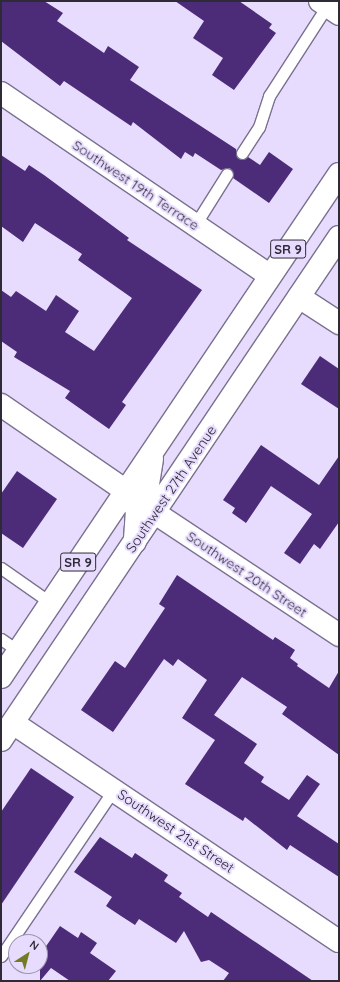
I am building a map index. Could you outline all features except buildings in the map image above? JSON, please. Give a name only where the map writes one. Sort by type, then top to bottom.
[{"type":"main road","name":"Southwest 19th Terrace","points":[[1,93],[270,276]]},
{"type":"main road","name":"SR 9","points":[[1,677],[10,645],[51,603],[339,174]]},
{"type":"main road","name":"Southwest 27th Avenue","points":[[6,732],[155,513],[339,237]]},
{"type":"main road","points":[[299,297],[339,323]]},
{"type":"main road","points":[[1,406],[126,491],[136,510],[134,544]]},
{"type":"main road","points":[[154,448],[147,491],[155,513]]},
{"type":"main road","name":"Southwest 20th Street","points":[[155,513],[339,635]]},
{"type":"main road","name":"Southwest 21st Street","points":[[6,732],[114,789],[339,941]]},
{"type":"lane","points":[[242,153],[259,127],[269,96],[329,7]]},
{"type":"lane","points":[[195,225],[227,174]]},
{"type":"lane","points":[[1,568],[51,603]]},
{"type":"lane","points":[[1,956],[114,789]]}]
